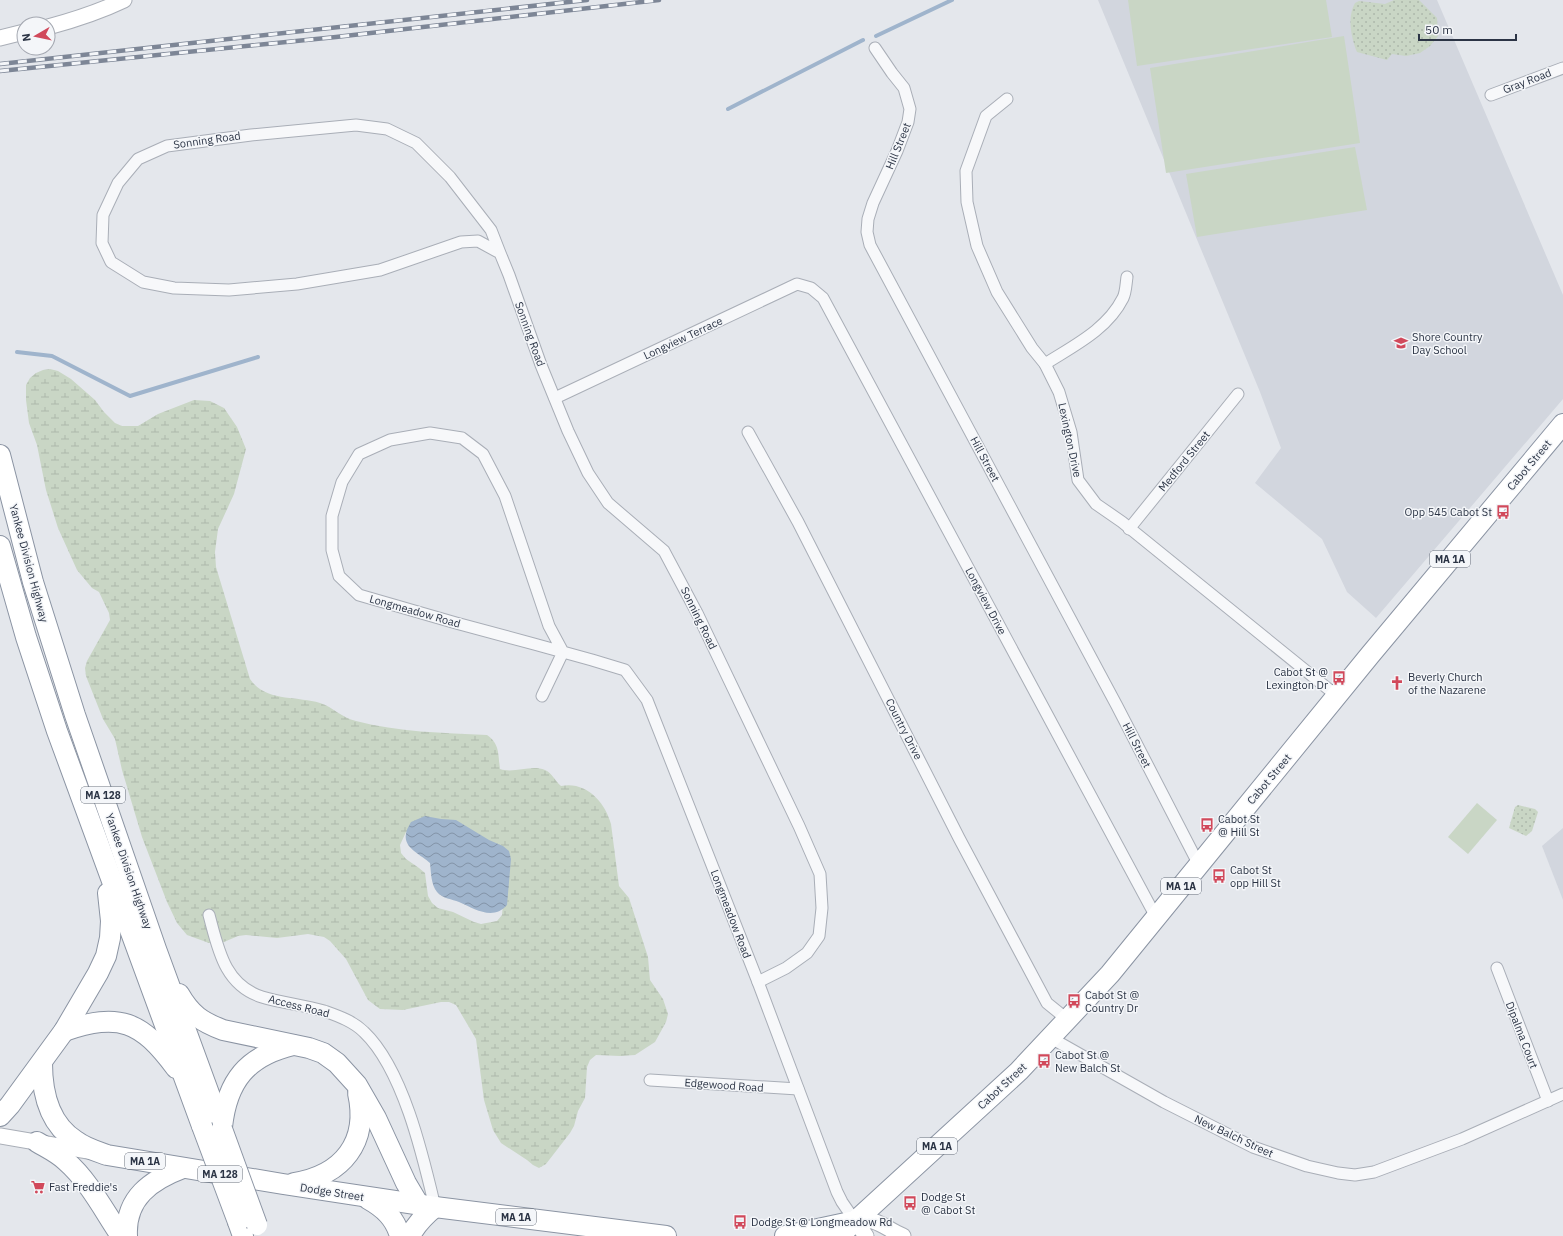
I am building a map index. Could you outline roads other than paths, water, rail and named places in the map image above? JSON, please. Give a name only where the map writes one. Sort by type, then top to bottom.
[{"type":"highway","name":"Cabot Street","points":[[839,1236],[861,1228],[1019,1071],[1110,974],[1337,696],[1563,424]]},
{"type":"highway","name":"Yankee Division Highway","points":[[0,455],[46,625],[75,715],[156,949],[222,1129],[250,1230]]},
{"type":"highway","name":"Yankee Division Highway","points":[[0,546],[26,638],[90,821],[202,1126],[250,1230]]},
{"type":"highway","points":[[0,1116],[42,1063],[64,1031],[98,973],[106,956],[110,938],[111,921],[109,901],[90,821]]},
{"type":"highway","points":[[156,949],[174,987],[184,1003],[200,1020],[223,1030],[294,1044],[323,1053],[337,1063],[357,1085],[376,1118],[406,1183],[427,1206],[424,1215],[415,1226],[410,1236]]},
{"type":"highway","points":[[64,1031],[93,1022],[108,1021],[126,1023],[140,1030],[151,1038],[187,1083]]},
{"type":"highway","points":[[222,1129],[227,1100],[234,1084],[242,1072],[252,1062],[264,1055],[294,1044]]},
{"type":"highway","points":[[42,1063],[44,1096],[64,1133],[88,1148],[107,1154]]},
{"type":"highway","points":[[283,1184],[303,1181],[332,1170],[344,1160],[353,1148],[358,1134],[361,1118],[361,1103],[357,1085]]},
{"type":"highway","points":[[37,1142],[60,1156],[76,1171],[121,1236]]},
{"type":"highway","name":"Dodge Street","points":[[107,1154],[183,1168],[364,1197],[666,1236]]},
{"type":"highway","points":[[127,1236],[128,1218],[133,1205],[146,1187],[158,1179],[183,1168]]},
{"type":"highway","points":[[364,1197],[389,1213],[397,1226],[400,1236]]},
{"type":"highway","points":[[785,1236],[861,1228]]},
{"type":"main road","points":[[56,25],[72,21],[124,0]]},
{"type":"main road","points":[[0,38],[16,34]]},
{"type":"main road","name":"Dodge Street","points":[[0,1136],[107,1154]]},
{"type":"main road","points":[[861,1228],[864,1219],[874,1220],[903,1236]]},
{"type":"street","name":"Hill Street","points":[[875,48],[904,88],[910,109],[908,122],[897,151],[873,203],[868,219],[867,232],[870,245],[1117,706],[1199,865]]},
{"type":"street","name":"Gray Road","points":[[1492,95],[1563,68]]},
{"type":"street","name":"Lexington Drive","points":[[1007,99],[986,116],[966,171],[967,202],[977,246],[997,292],[1032,348],[1045,364],[1059,392],[1071,432],[1078,480],[1096,504],[1337,696]]},
{"type":"street","name":"Sonning Road","points":[[500,253],[478,241],[462,242],[380,270],[297,284],[229,290],[174,288],[143,282],[112,262],[102,243],[103,214],[118,183],[138,159],[167,146],[251,134],[356,125],[387,129],[416,143],[450,178],[491,230],[500,253],[555,398],[568,431],[588,473],[608,503],[664,551],[697,613],[820,874],[822,908],[819,936],[807,953],[786,968],[758,982]]},
{"type":"street","points":[[1045,364],[1093,334],[1110,316],[1123,297],[1127,276]]},
{"type":"street","name":"Longview Terrace","points":[[555,398],[797,284],[812,288]]},
{"type":"street","name":"Longview Drive","points":[[812,288],[823,298],[1156,917]]},
{"type":"street","name":"Medford Street","points":[[1129,529],[1238,394]]},
{"type":"street","name":"Country Drive","points":[[748,432],[798,522],[959,838],[1047,1002],[1068,1020]]},
{"type":"street","name":"Longmeadow Road","points":[[563,652],[549,626],[505,496],[483,454],[462,438],[430,433],[390,440],[359,454],[342,482],[332,516],[332,550],[339,576],[359,595],[625,670],[647,700],[758,982],[837,1192],[845,1207],[861,1228]]},
{"type":"street","points":[[542,696],[563,652]]},
{"type":"street","name":"Access Road","points":[[208,915],[217,946],[225,966],[242,988],[262,997],[312,1007],[342,1017],[363,1030],[372,1040],[387,1062],[397,1083],[417,1138],[427,1206]]},
{"type":"street","name":"Dipalma Court","points":[[1497,968],[1548,1101]]},
{"type":"street","name":"New Balch Street","points":[[1051,1038],[1164,1102],[1253,1147],[1307,1166],[1355,1175],[1374,1172],[1462,1138],[1563,1094]]},
{"type":"street","name":"Edgewood Road","points":[[650,1080],[798,1089]]},
{"type":"water","points":[[425,816],[456,820],[489,840],[503,846],[509,851],[511,859],[507,905],[502,910],[490,913],[484,912],[445,897],[437,892],[432,882],[430,863],[410,847],[406,839],[406,831],[411,822]]},
{"type":"waterway","points":[[876,36],[952,0]]},
{"type":"waterway","points":[[728,109],[863,40]]},
{"type":"waterway","points":[[17,352],[52,356],[130,396],[258,357]]},
{"type":"railway","points":[[0,64],[587,0]]},
{"type":"railway","points":[[0,71],[336,37],[659,0]]},
{"type":"place","name":"Shore Country Day School","points":[[1401,343]]},
{"type":"place","name":"Opp 545 Cabot St","points":[[1503,512]]},
{"type":"place","name":"Cabot St @ Lexington Dr","points":[[1339,678]]},
{"type":"place","name":"Beverly Church of the Nazarene","points":[[1397,683]]},
{"type":"place","name":"Cabot St @ Hill St","points":[[1207,825]]},
{"type":"place","name":"Cabot St opp Hill St","points":[[1219,876]]},
{"type":"place","name":"Cabot St @ Country Dr","points":[[1074,1001]]},
{"type":"place","name":"Cabot St @ New Balch St","points":[[1044,1061]]},
{"type":"place","name":"Fast Freddie's","points":[[38,1187]]},
{"type":"place","name":"Dodge St @ Cabot St","points":[[910,1203]]},
{"type":"place","name":"Dodge St @ Longmeadow Rd","points":[[740,1222]]}]
